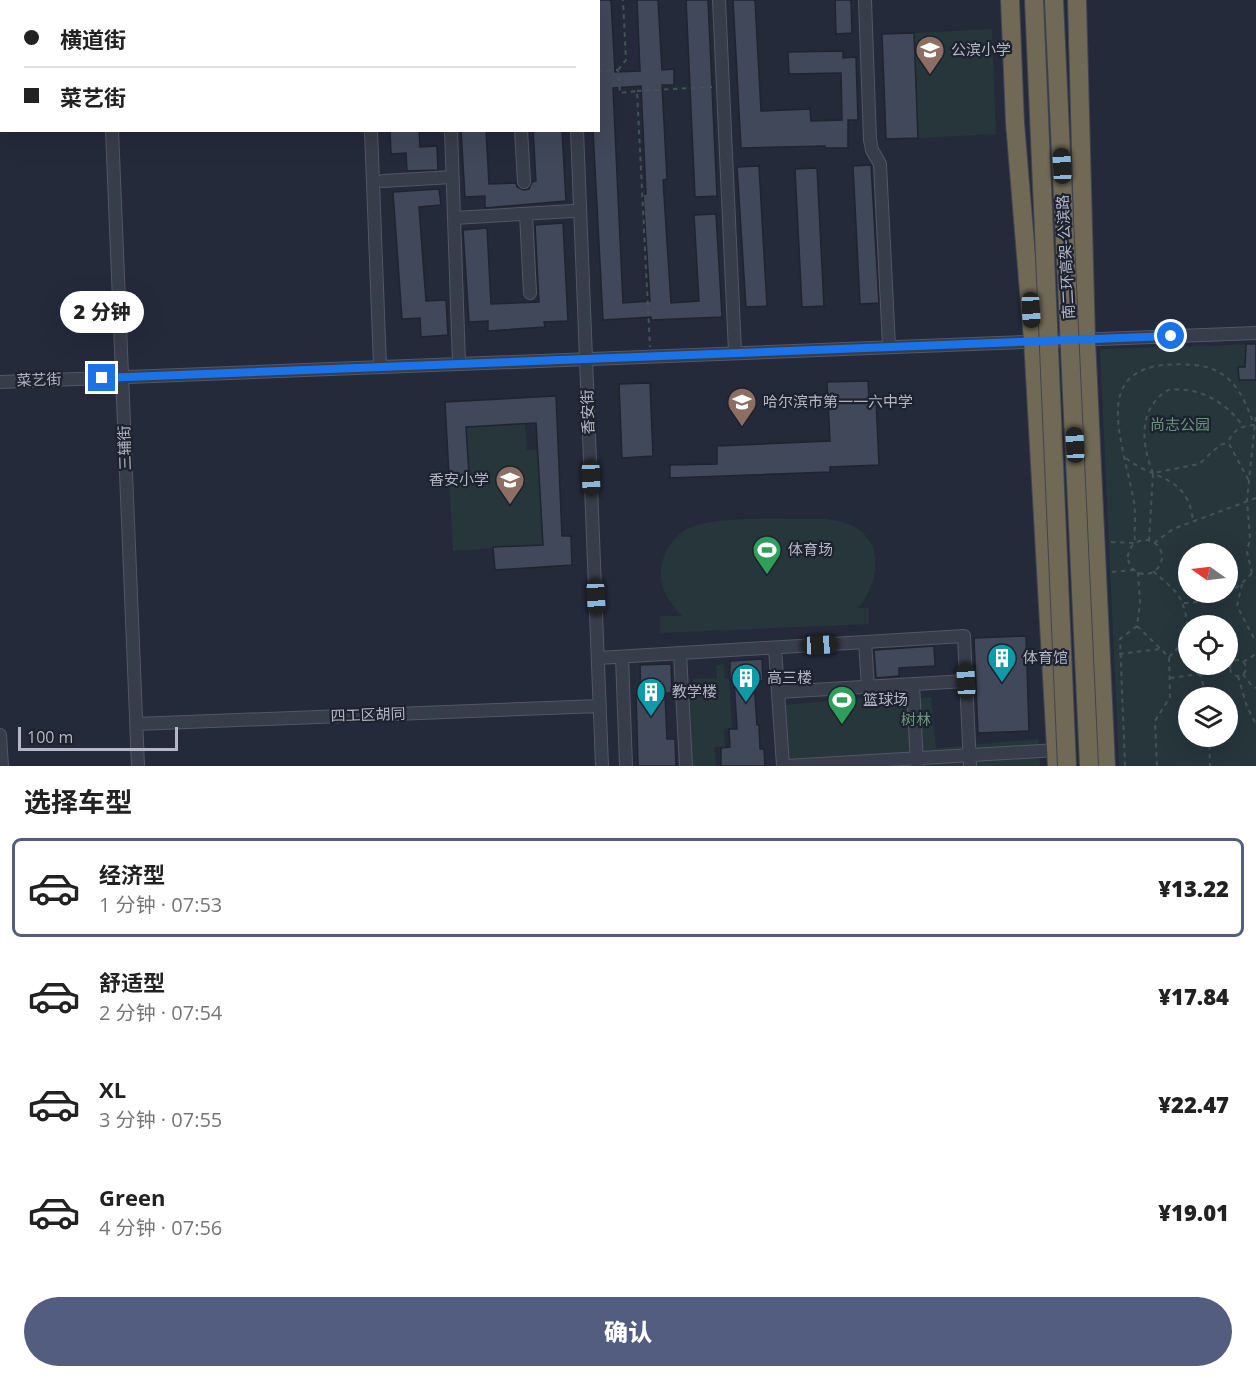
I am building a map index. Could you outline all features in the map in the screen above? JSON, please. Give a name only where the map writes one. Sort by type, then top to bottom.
[{"type":"highway","points":[[1010,0],[1013,79],[1033,340],[1057,758]]},
{"type":"highway","points":[[1018,0],[1039,121]]},
{"type":"highway","name":"南二环高架-公滨路","points":[[1034,0],[1067,766]]},
{"type":"highway","name":"南二环高架-公滨路","points":[[1054,0],[1089,766]]},
{"type":"highway","points":[[1077,0],[1082,117],[1086,339],[1106,766]]},
{"type":"highway","points":[[1013,79],[1080,76]]},
{"type":"highway","points":[[1069,307],[1082,117]]},
{"type":"street","points":[[719,0],[735,352]]},
{"type":"street","points":[[865,0],[870,140],[872,150],[880,164],[889,346]]},
{"type":"street","name":"三辅街","points":[[112,132],[138,766]]},
{"type":"street","points":[[371,132],[380,366]]},
{"type":"street","points":[[451,132],[459,363]]},
{"type":"street","points":[[521,132],[524,182]]},
{"type":"street","name":"香安街","points":[[577,132],[602,766]]},
{"type":"street","points":[[383,181],[452,177]]},
{"type":"street","points":[[454,218],[573,211]]},
{"type":"street","points":[[526,214],[530,293]]},
{"type":"street","name":"菜艺街","points":[[0,382],[1256,333]]},
{"type":"street","points":[[598,658],[963,636],[970,760]]},
{"type":"street","points":[[865,642],[868,687]]},
{"type":"street","points":[[776,648],[784,766],[1057,758]]},
{"type":"street","points":[[680,653],[686,766]]},
{"type":"street","points":[[622,657],[626,766]]},
{"type":"street","points":[[778,692],[966,681]]},
{"type":"street","points":[[913,684],[917,762]]},
{"type":"street","name":"四工区胡同","points":[[136,724],[600,706]]},
{"type":"street","points":[[0,735],[2,766]]},
{"type":"path","points":[[623,0],[626,60],[618,70],[620,93],[723,86]]},
{"type":"path","points":[[600,70],[618,70]]},
{"type":"path","points":[[637,91],[650,356]]},
{"type":"path","points":[[1134,570],[1128,556],[1135,543],[1134,504],[1117,419],[1120,388],[1138,371],[1180,364],[1206,366],[1226,376],[1240,391],[1254,425]]},
{"type":"path","points":[[1149,541],[1153,473],[1144,448],[1143,432],[1151,405],[1168,390],[1192,390],[1203,394],[1235,414],[1243,426]]},
{"type":"path","points":[[1238,587],[1254,573],[1247,552],[1250,538],[1247,500],[1256,413]]},
{"type":"path","points":[[1153,473],[1199,464],[1220,445],[1228,442],[1233,432],[1243,426],[1254,425]]},
{"type":"path","points":[[1228,442],[1250,481]]},
{"type":"path","points":[[1124,456],[1140,468],[1171,481],[1184,492],[1193,521]]},
{"type":"path","points":[[1154,543],[1173,529],[1256,498]]},
{"type":"path","points":[[1108,542],[1149,541],[1154,543],[1161,557],[1158,567],[1153,571],[1109,572]]},
{"type":"path","points":[[1153,571],[1178,593]]},
{"type":"path","points":[[1125,766],[1120,639],[1137,626],[1140,603],[1138,572]]},
{"type":"path","points":[[1242,584],[1237,606],[1256,642]]},
{"type":"path","points":[[1184,603],[1186,615]]},
{"type":"path","points":[[1137,626],[1169,657]]},
{"type":"path","points":[[1157,766],[1155,721],[1170,698],[1169,657],[1178,647]]},
{"type":"path","points":[[1113,654],[1160,649]]},
{"type":"path","points":[[1238,661],[1243,662],[1256,654]]},
{"type":"path","points":[[1233,675],[1243,674],[1246,669],[1243,662]]},
{"type":"path","points":[[1243,674],[1256,688]]},
{"type":"path","points":[[1170,678],[1192,675]]},
{"type":"path","points":[[1238,676],[1247,707],[1256,724]]},
{"type":"path","points":[[1209,747],[1210,766]]},
{"type":"green space","name":"公滨小学","points":[[992,29],[996,134],[918,138],[914,33]]},
{"type":"green space","name":"尚志公园","points":[[1256,344],[1256,766],[1119,766],[1100,349]]},
{"type":"green space","points":[[525,423],[527,450],[538,449],[542,537],[553,544],[453,551],[449,476],[469,474],[466,427]]},
{"type":"green space","name":"体育场","points":[[826,519],[857,528],[871,543],[875,573],[869,592],[858,608],[869,608],[869,624],[660,633],[660,616],[682,616],[665,592],[661,571],[663,558],[668,549],[677,536],[685,530],[697,525],[732,520]]},
{"type":"green space","points":[[724,664],[725,679],[729,679],[732,728],[724,729],[725,747],[715,747],[716,766],[689,766],[685,697],[693,696],[693,679],[717,678],[716,665]]},
{"type":"green space","name":"树林","points":[[898,695],[898,700],[931,697],[936,748],[1039,739],[1040,766],[788,766],[784,705]]},
{"type":"building","points":[[600,0],[611,0],[615,72],[640,71],[637,0],[658,0],[662,70],[674,69],[674,85],[662,85],[667,179],[663,180],[671,303],[699,301],[694,215],[716,214],[722,317],[603,320],[593,132],[600,132]],"holes":[[[641,86],[646,194],[643,194],[650,301],[623,303],[613,88]]]},
{"type":"building","points":[[686,0],[708,0],[717,196],[695,197]]},
{"type":"building","points":[[733,0],[755,0],[761,111],[810,109],[811,121],[842,120],[841,73],[789,74],[788,52],[843,51],[843,58],[856,57],[858,120],[848,120],[848,148],[825,148],[825,146],[741,148]]},
{"type":"building","points":[[835,0],[851,0],[852,33],[836,34]]},
{"type":"building","points":[[914,33],[918,138],[886,139],[882,34]]},
{"type":"building","points":[[390,132],[419,132],[420,147],[437,146],[438,170],[407,171],[406,153],[391,154]]},
{"type":"building","points":[[461,132],[486,132],[489,184],[516,183],[517,187],[524,190],[529,189],[532,182],[536,181],[533,132],[562,132],[566,201],[485,208],[485,196],[465,197]]},
{"type":"building","points":[[871,165],[879,303],[860,304],[853,166]]},
{"type":"building","points":[[759,166],[767,306],[746,307],[737,167]]},
{"type":"building","points":[[817,168],[824,306],[802,307],[795,169]]},
{"type":"building","points":[[439,189],[441,205],[419,207],[426,301],[446,300],[448,335],[421,337],[420,318],[402,319],[393,192]]},
{"type":"building","points":[[563,223],[568,321],[544,322],[545,327],[488,331],[488,321],[469,322],[463,230],[487,228],[491,304],[539,302],[535,225]]},
{"type":"building","points":[[1246,344],[1256,344],[1256,380],[1239,380],[1238,367],[1245,367]]},
{"type":"building","points":[[868,381],[869,399],[876,399],[879,465],[830,467],[830,472],[670,478],[670,465],[717,464],[717,446],[830,441],[827,382]]},
{"type":"building","points":[[650,383],[653,456],[622,458],[619,384]]},
{"type":"building","points":[[556,396],[562,536],[571,536],[572,565],[495,570],[493,547],[543,545],[536,423],[466,427],[469,474],[449,476],[445,402]]},
{"type":"building","name":"体育馆","points":[[1026,636],[1029,731],[978,733],[974,638]]},
{"type":"building","points":[[934,646],[935,666],[899,668],[899,676],[876,678],[874,650]]},
{"type":"building","name":"高三楼","points":[[762,659],[763,681],[754,681],[760,749],[764,749],[765,766],[721,766],[721,748],[730,747],[729,729],[737,729],[734,680],[730,680],[730,661]]},
{"type":"building","name":"教学楼","points":[[671,664],[672,693],[665,693],[667,739],[675,739],[676,766],[638,766],[636,695],[641,695],[640,665]]},
{"type":"place","name":"公滨小学","points":[[930,76]]},
{"type":"place","name":"哈尔滨市第一一六中学","points":[[742,428]]},
{"type":"place","name":"香安小学","points":[[510,506]]},
{"type":"place","name":"体育场","points":[[767,576]]},
{"type":"place","name":"体育馆","points":[[1002,684]]},
{"type":"place","name":"高三楼","points":[[746,704]]},
{"type":"place","name":"教学楼","points":[[651,718]]},
{"type":"place","name":"篮球场","points":[[842,726]]},
{"type":"route","points":[[102,378],[1171,336]]}]
